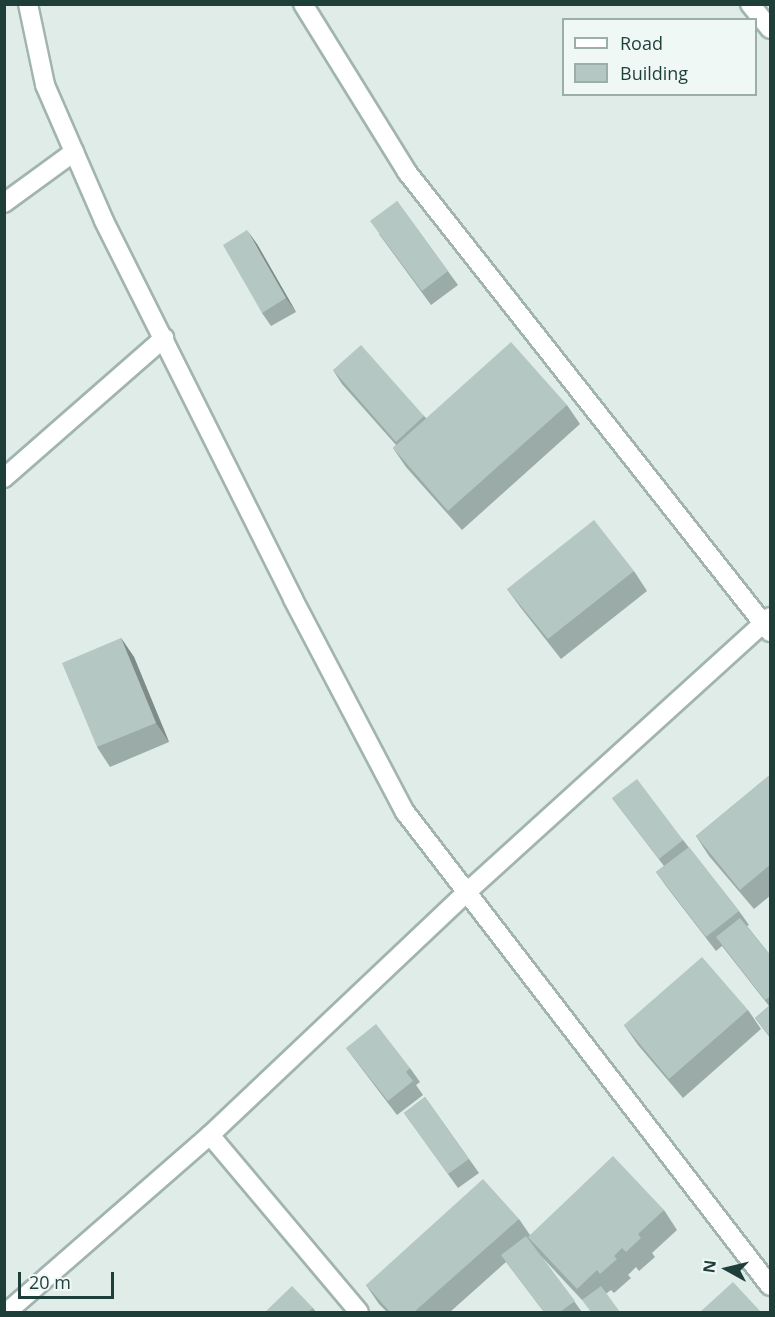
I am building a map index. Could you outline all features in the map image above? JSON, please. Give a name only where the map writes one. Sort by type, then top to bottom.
[{"type":"street","points":[[28,4],[45,85],[104,221],[293,599],[405,812],[771,1286]]},
{"type":"street","points":[[7,1312],[210,1135],[468,891],[768,624],[408,172],[303,4]]},
{"type":"street","points":[[750,4],[771,29]]},
{"type":"street","points":[[4,203],[74,152]]},
{"type":"street","points":[[4,478],[164,338]]},
{"type":"street","points":[[210,1135],[359,1312]]},
{"type":"building","points":[[397,201],[448,271],[422,291],[370,221]]},
{"type":"building","points":[[247,230],[286,298],[262,313],[223,245]]},
{"type":"building","points":[[511,342],[567,405],[448,511],[393,448]]},
{"type":"building","points":[[361,345],[424,416],[396,442],[333,370]]},
{"type":"building","points":[[594,520],[634,571],[548,639],[507,589]]},
{"type":"building","points":[[121,638],[156,723],[97,747],[62,663]]},
{"type":"building","points":[[771,774],[771,864],[740,890],[696,836]]},
{"type":"building","points":[[637,779],[683,840],[659,859],[612,798]]},
{"type":"building","points":[[689,847],[739,911],[706,937],[656,872]]},
{"type":"building","points":[[740,918],[771,956],[771,996],[765,1000],[716,937]]},
{"type":"building","points":[[702,957],[748,1010],[669,1079],[624,1025]]},
{"type":"building","points":[[771,1005],[771,1038],[755,1018]]},
{"type":"building","points":[[376,1024],[410,1068],[406,1072],[413,1081],[388,1101],[346,1048]]},
{"type":"building","points":[[425,1097],[469,1159],[448,1174],[404,1113]]},
{"type":"building","points":[[613,1156],[664,1210],[638,1234],[641,1238],[626,1252],[622,1248],[614,1256],[617,1259],[600,1274],[597,1270],[577,1289],[528,1237]]},
{"type":"building","points":[[483,1179],[519,1219],[414,1312],[390,1312],[366,1285]]},
{"type":"building","points":[[526,1236],[575,1301],[560,1312],[544,1312],[501,1255]]},
{"type":"building","points":[[733,1282],[761,1312],[700,1312]]},
{"type":"building","points":[[292,1286],[313,1308],[308,1312],[265,1312]]},
{"type":"building","points":[[601,1286],[620,1312],[591,1312],[582,1300]]}]
